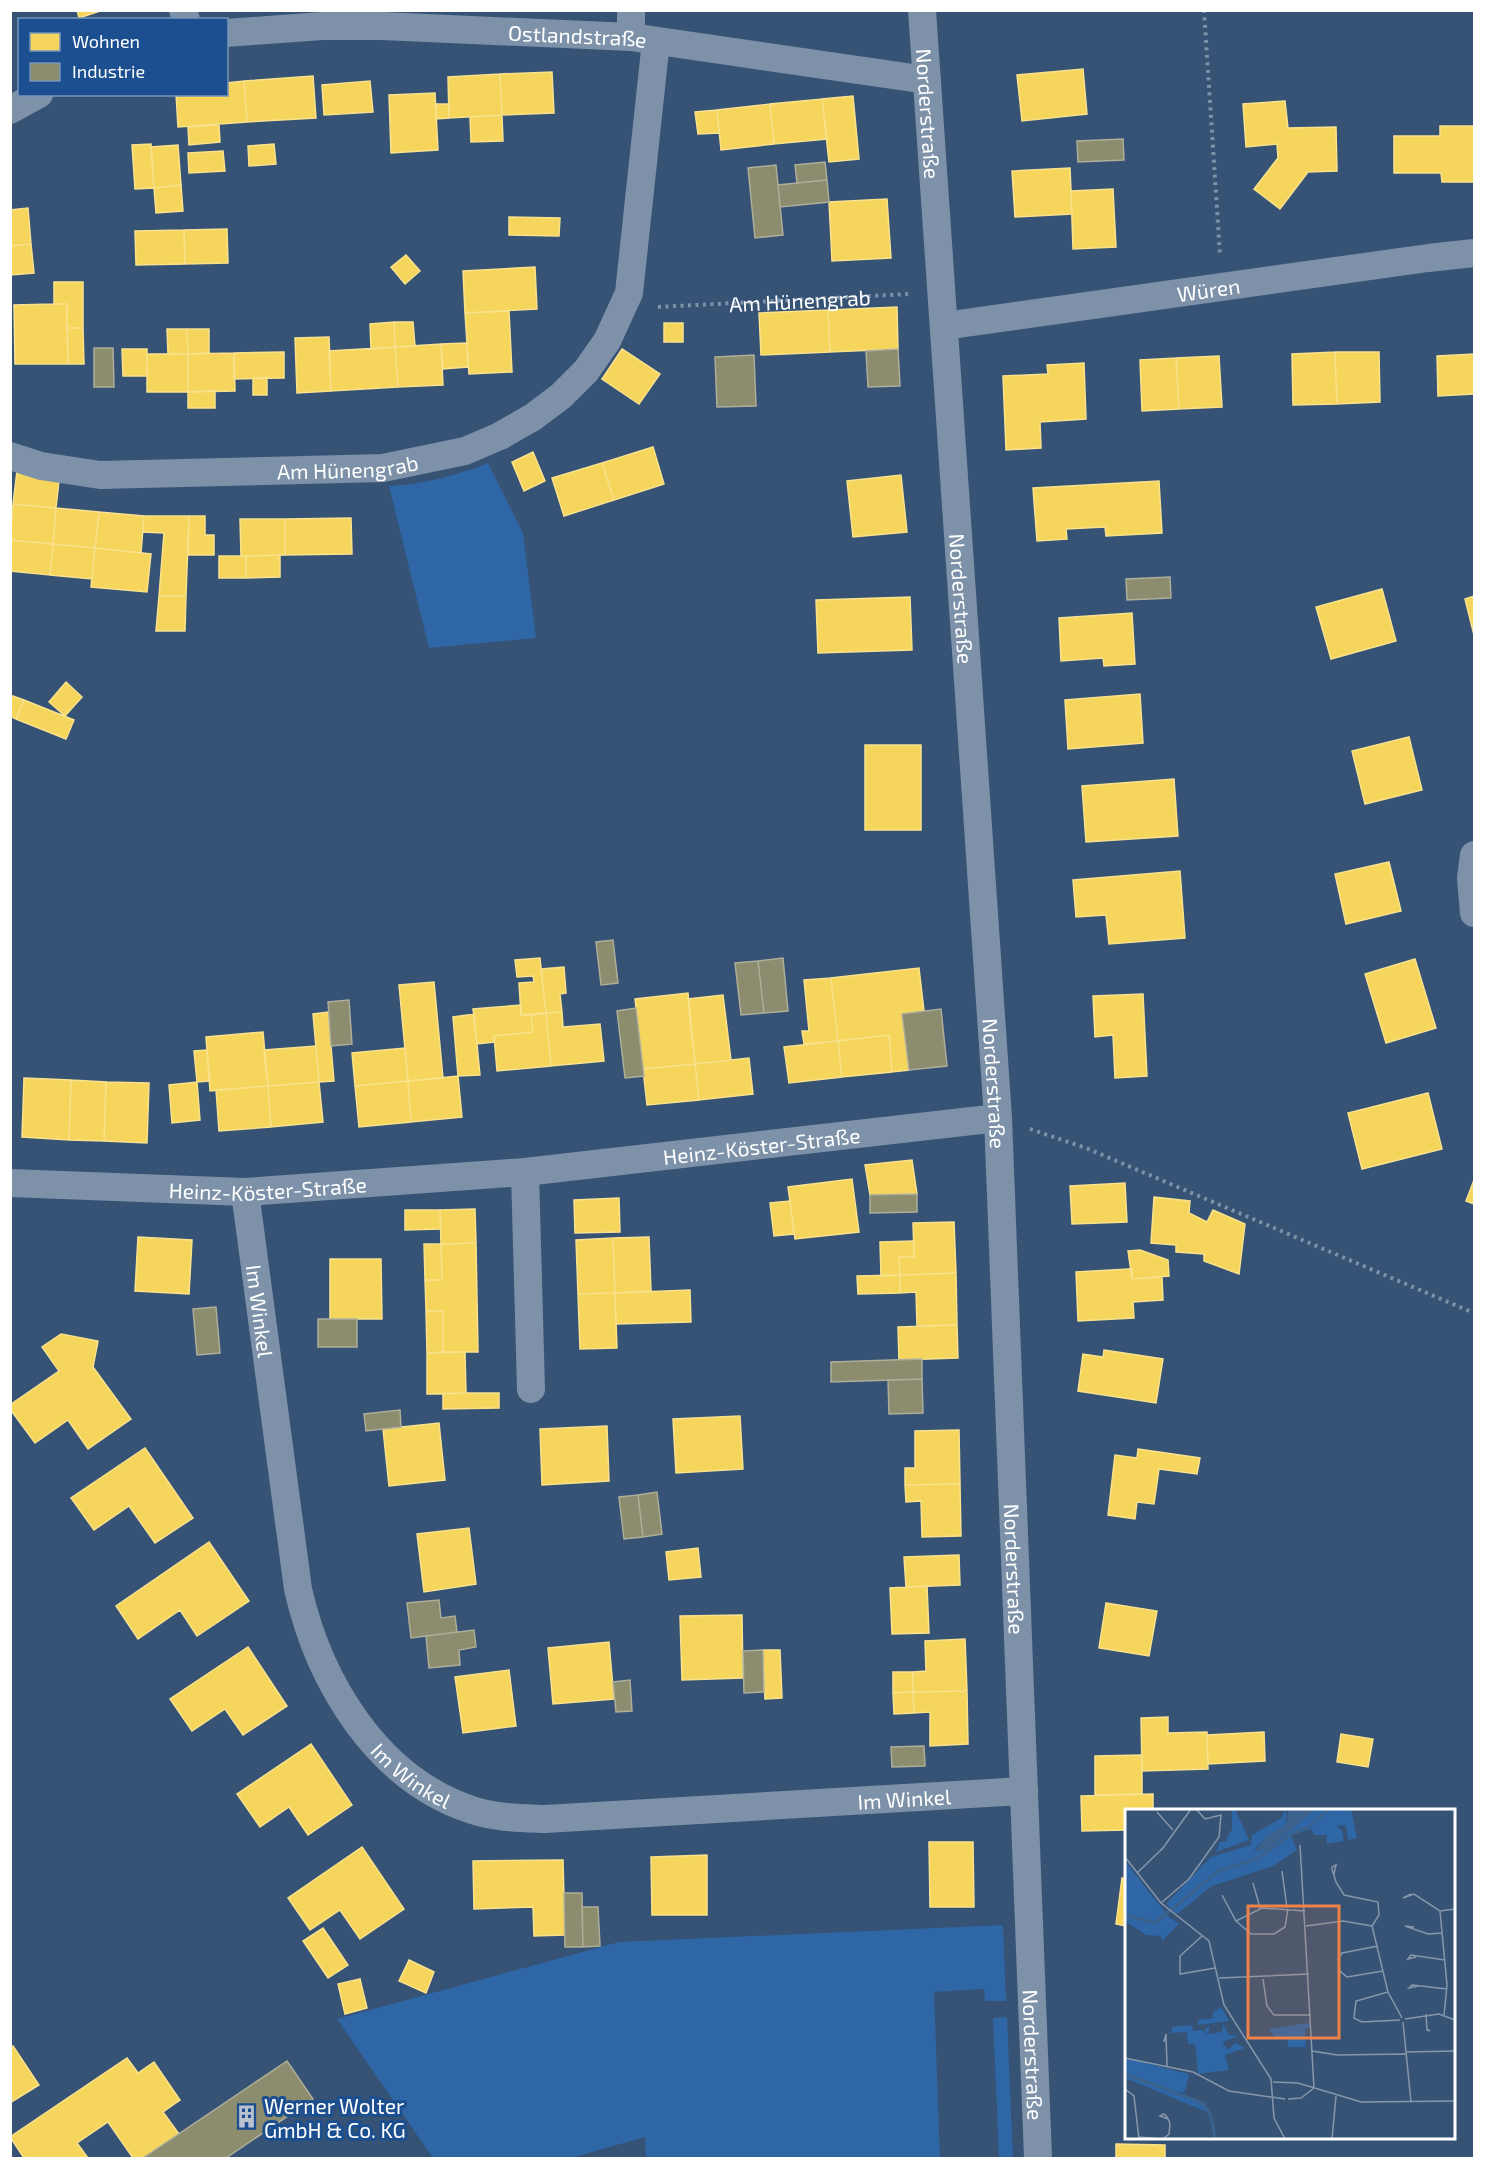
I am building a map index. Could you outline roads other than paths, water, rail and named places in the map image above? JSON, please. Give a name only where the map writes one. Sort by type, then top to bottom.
[{"type":"street","name":"Norderstraße","points":[[922,10],[998,1118],[1038,2158]]},
{"type":"street","name":"Ostlandstraße","points":[[228,33],[262,28],[362,26],[640,30],[927,80]]},
{"type":"street","name":"Am Hünengrab","points":[[10,456],[41,466],[100,475],[383,468],[465,451],[500,436],[534,417],[561,396],[586,371],[607,341],[624,308],[633,271],[640,30]]},
{"type":"street","points":[[10,110],[35,96]]},
{"type":"street","name":"Würen","points":[[944,326],[1474,253]]},
{"type":"street","points":[[1474,855],[1471,878],[1474,913]]},
{"type":"street","name":"Heinz-Köster-Straße","points":[[10,1183],[245,1192],[525,1172],[998,1118]]},
{"type":"street","points":[[525,1172],[531,1389]]},
{"type":"street","name":"Im Winkel","points":[[245,1192],[298,1589],[312,1642],[323,1668],[355,1719],[398,1766],[423,1787],[474,1811],[508,1818],[545,1819],[1024,1791]]},
{"type":"place","name":"Werner Wolter GmbH & Co. KG","points":[[246,2117]]}]
